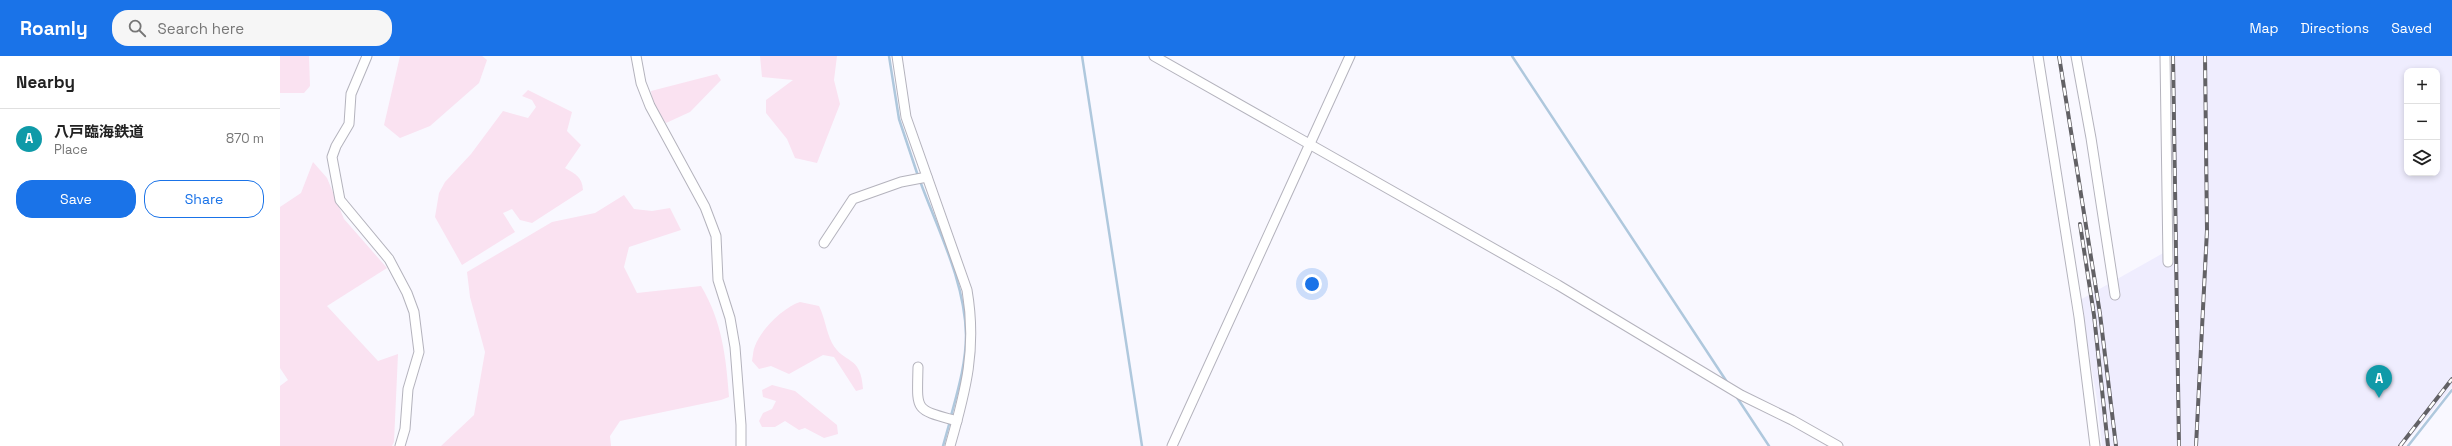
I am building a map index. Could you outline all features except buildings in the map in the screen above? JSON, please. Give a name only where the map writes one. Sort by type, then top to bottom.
[{"type":"street","points":[[366,56],[350,94],[349,124],[336,146],[332,157],[340,200],[389,259],[407,293],[414,312],[419,352],[408,389],[405,429],[400,446]]},
{"type":"street","points":[[636,56],[641,83],[650,106],[705,207],[716,236],[718,280],[735,347],[741,424],[741,446]]},
{"type":"street","points":[[897,56],[906,117],[967,290],[970,311],[972,336],[970,358],[957,421],[950,446]]},
{"type":"street","points":[[1154,56],[1558,284],[1741,395],[1792,420],[1838,446]]},
{"type":"street","points":[[1172,446],[1350,56]]},
{"type":"street","points":[[2038,56],[2079,317],[2095,446]]},
{"type":"street","points":[[2076,56],[2091,138],[2115,295]]},
{"type":"street","points":[[2165,56],[2168,262]]},
{"type":"street","points":[[824,243],[853,199],[901,182],[927,177]]},
{"type":"street","points":[[918,367],[918,402],[921,408],[925,412],[957,421]]},
{"type":"shaded area","points":[[280,56],[309,56],[310,86],[304,93],[280,93]]},
{"type":"shaded area","points":[[400,56],[482,56],[487,60],[479,83],[430,126],[400,138],[384,125]]},
{"type":"shaded area","points":[[760,56],[837,56],[834,80],[840,104],[817,163],[795,158],[787,139],[766,113],[766,100],[793,80],[762,77]]},
{"type":"shaded area","points":[[2171,56],[2452,56],[2452,387],[2403,446],[2102,446],[2097,400],[2080,300],[2174,247]]},
{"type":"shaded area","points":[[717,74],[721,80],[690,112],[666,123],[653,104],[651,91]]},
{"type":"shaded area","points":[[528,90],[572,112],[567,131],[581,145],[565,168],[578,176],[583,190],[532,223],[520,220],[512,209],[503,213],[515,232],[462,265],[435,217],[439,193],[445,182],[471,154],[503,111],[528,118],[536,107],[532,100],[522,96]]},
{"type":"shaded area","points":[[313,162],[327,178],[344,219],[387,268],[327,306],[378,361],[398,354],[394,442],[392,446],[280,446],[280,386],[288,380],[280,368],[280,207],[301,193]]},
{"type":"shaded area","points":[[624,195],[634,209],[652,211],[670,208],[681,230],[629,247],[624,267],[637,293],[701,286],[714,312],[722,340],[729,397],[721,400],[620,421],[610,436],[611,446],[441,446],[474,415],[485,352],[470,297],[467,272],[552,222],[595,213]]},
{"type":"shaded area","points":[[800,302],[819,306],[832,343],[842,355],[851,361],[859,370],[862,378],[863,389],[856,391],[834,357],[823,355],[789,374],[771,366],[759,369],[752,361],[753,351],[762,333],[780,314]]},
{"type":"shaded area","points":[[772,385],[795,391],[837,425],[838,434],[824,438],[805,428],[799,430],[785,421],[775,427],[762,427],[759,421],[763,413],[772,409],[776,401],[763,397],[762,390]]},
{"type":"waterway","points":[[889,56],[899,119],[918,176]]},
{"type":"waterway","points":[[1082,56],[1142,446]]},
{"type":"waterway","points":[[1512,56],[1727,382]]},
{"type":"waterway","points":[[920,181],[956,276],[964,315],[966,335],[965,356],[951,416]]},
{"type":"waterway","points":[[2408,446],[2452,390]]},
{"type":"waterway","points":[[1736,396],[1769,446]]},
{"type":"waterway","points":[[943,446],[950,421]]},
{"type":"railway","points":[[2059,56],[2100,314],[2116,446]]},
{"type":"railway","points":[[2173,56],[2179,446]]},
{"type":"railway","points":[[2196,446],[2207,230],[2205,56]]},
{"type":"railway","points":[[2080,224],[2094,315],[2108,446]]},
{"type":"railway","points":[[2400,446],[2452,379]]},
{"type":"place","name":"八戸臨海鉄道","points":[[2379,398]]}]
